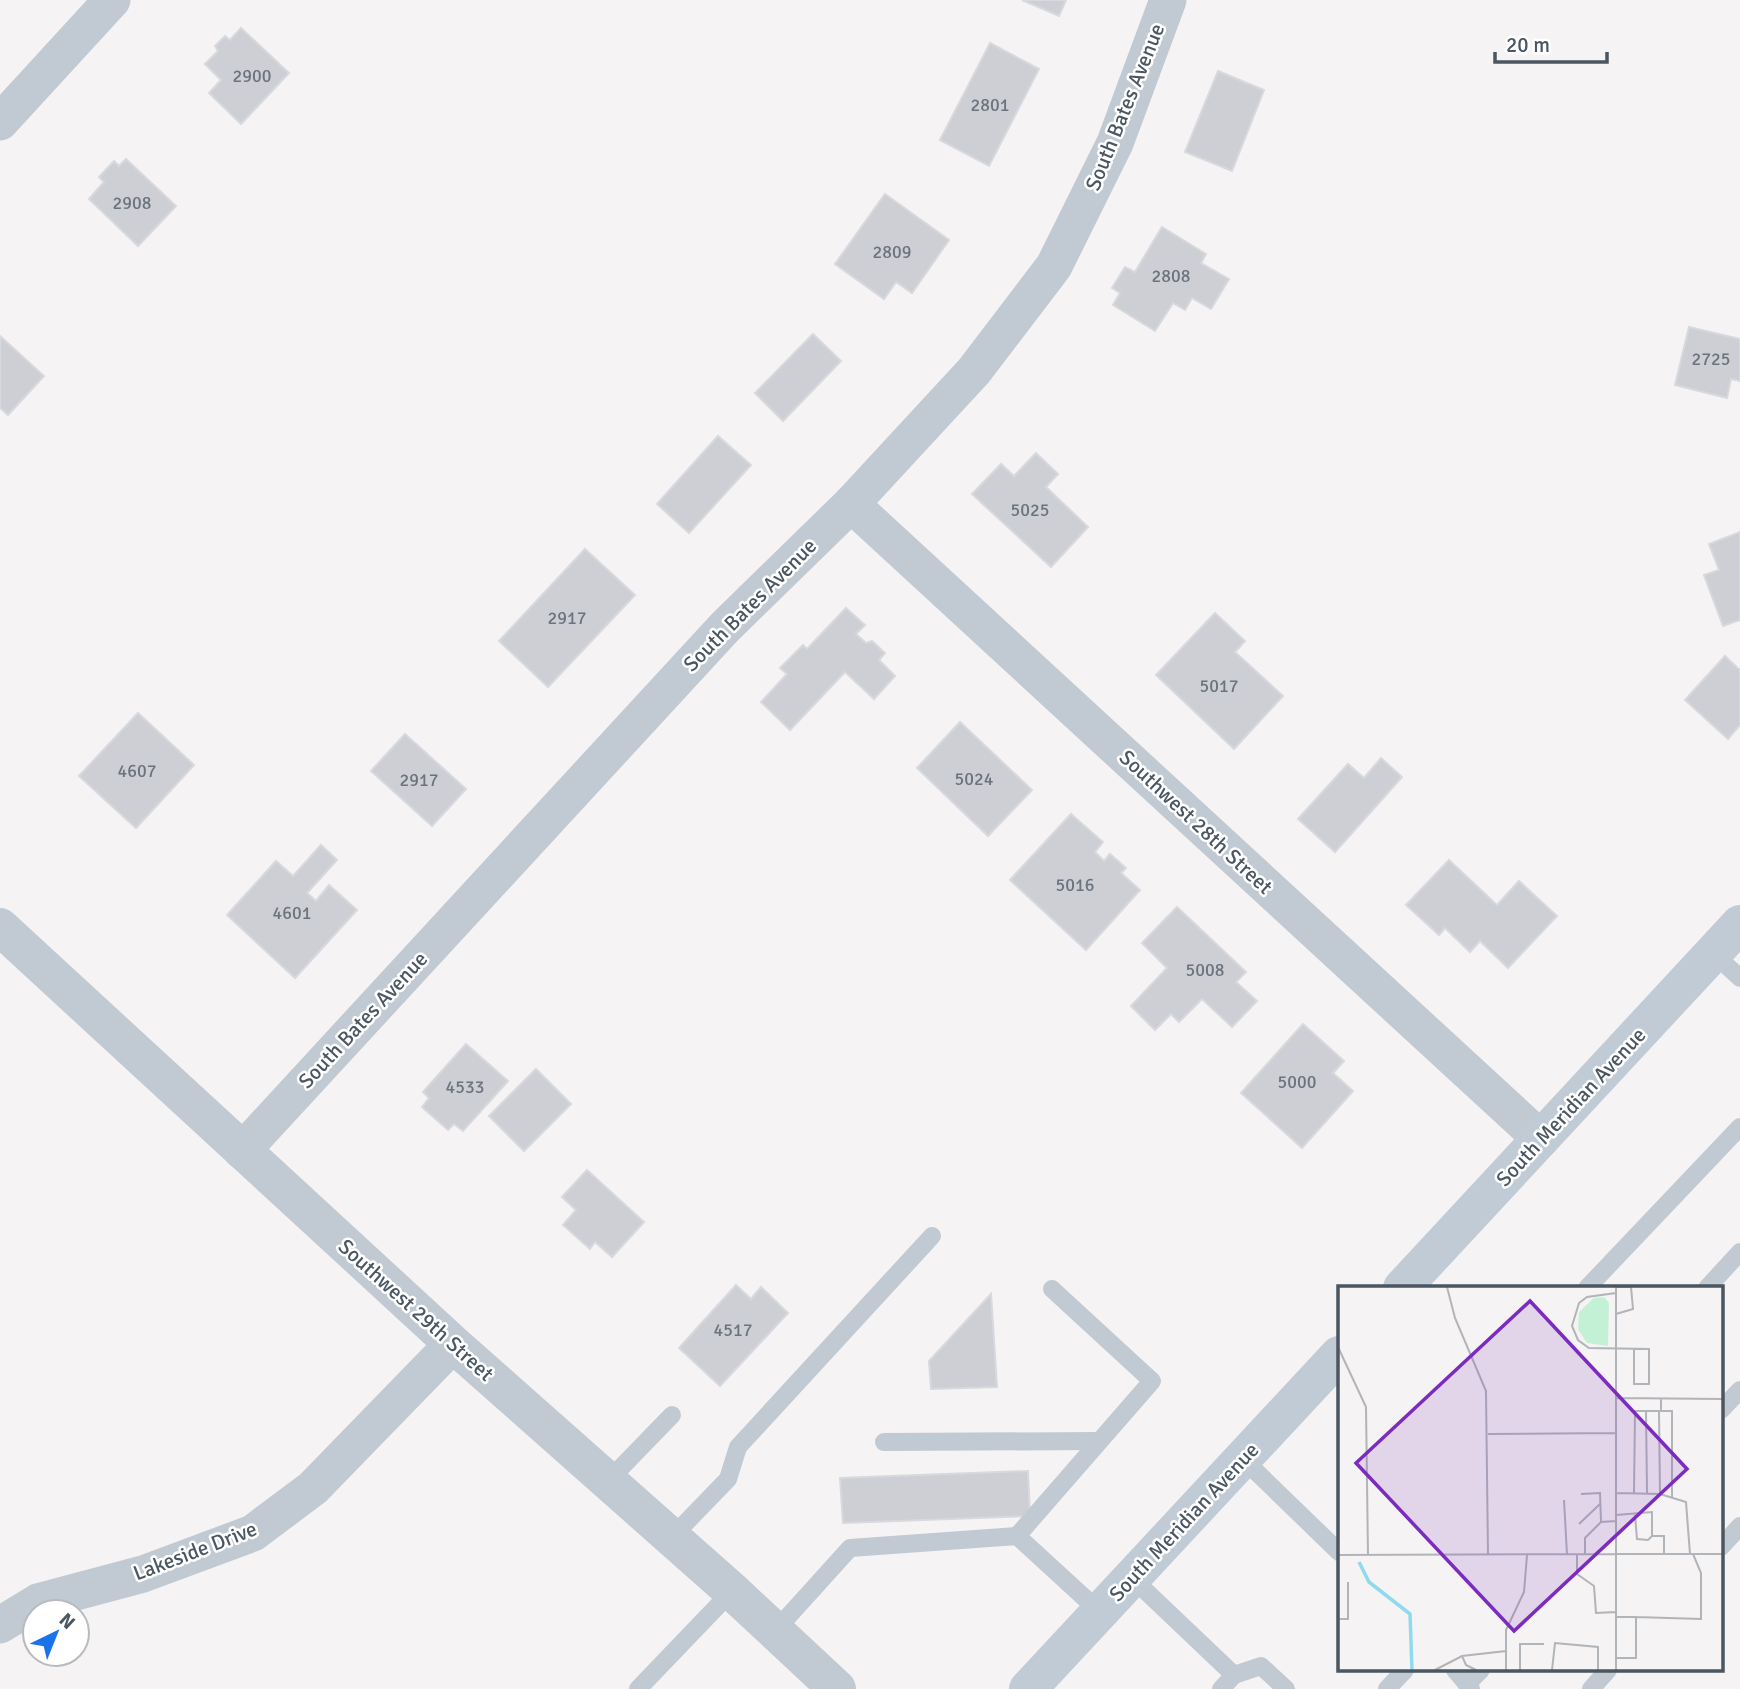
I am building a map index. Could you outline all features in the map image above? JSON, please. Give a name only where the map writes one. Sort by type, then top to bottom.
[{"type":"main road","name":"South Meridian Avenue","points":[[1404,1286],[1541,1139],[1727,966],[1740,924]]},
{"type":"main road","name":"South Meridian Avenue","points":[[1028,1689],[1338,1356]]},
{"type":"street","points":[[0,122],[112,0]]},
{"type":"street","name":"South Bates Avenue","points":[[242,1151],[726,627],[851,505],[974,371],[1054,266],[1115,143],[1168,0]]},
{"type":"street","name":"Southwest 28th Street","points":[[851,505],[1541,1139]]},
{"type":"street","name":"Southwest 29th Street","points":[[0,927],[453,1344],[732,1591],[837,1689]]},
{"type":"street","name":"Lakeside Drive","points":[[0,1625],[38,1602],[143,1574],[253,1533],[313,1488],[453,1344]]},
{"type":"lane","points":[[1589,1286],[1740,1127]]},
{"type":"lane","points":[[671,1538],[728,1479],[738,1447],[932,1236]]},
{"type":"lane","points":[[1709,1286],[1740,1252]]},
{"type":"lane","points":[[775,1631],[850,1548],[1017,1536],[1152,1381],[1052,1289]]},
{"type":"lane","points":[[1722,1409],[1740,1390]]},
{"type":"lane","points":[[608,1481],[672,1416]]},
{"type":"lane","points":[[884,1442],[1098,1441]]},
{"type":"lane","points":[[1243,1459],[1338,1550]]},
{"type":"lane","points":[[1722,1546],[1740,1526]]},
{"type":"lane","points":[[1017,1536],[1100,1612]]},
{"type":"lane","points":[[1132,1578],[1234,1675]]},
{"type":"lane","points":[[638,1689],[732,1591]]},
{"type":"lane","points":[[1221,1689],[1234,1675],[1261,1666],[1286,1689]]},
{"type":"lane","points":[[1387,1689],[1403,1672]]},
{"type":"lane","points":[[1457,1672],[1469,1687],[1479,1672]]},
{"type":"lane","points":[[1591,1689],[1606,1672]]},
{"type":"building","points":[[1022,0],[1066,0],[1059,16]]},
{"type":"building","points":[[241,28],[289,73],[241,124],[209,93],[221,80],[205,64],[218,51],[215,46],[225,36],[230,40]]},
{"type":"building","points":[[990,43],[1039,69],[989,166],[940,140]]},
{"type":"building","points":[[1218,71],[1264,90],[1232,171],[1185,152]]},
{"type":"building","points":[[126,159],[176,206],[138,246],[89,199],[104,182],[99,177],[114,161],[119,166]]},
{"type":"building","points":[[885,194],[949,240],[912,293],[896,282],[884,299],[835,264]]},
{"type":"building","points":[[1162,227],[1206,254],[1201,263],[1229,279],[1211,309],[1192,298],[1185,310],[1173,303],[1155,331],[1113,305],[1120,293],[1112,288],[1125,267],[1135,272]]},
{"type":"building","points":[[1689,327],[1740,339],[1740,381],[1731,379],[1727,398],[1675,385]]},
{"type":"building","points":[[813,334],[841,361],[783,421],[755,393]]},
{"type":"building","points":[[0,336],[44,376],[8,415],[0,408]]},
{"type":"building","points":[[718,436],[751,465],[689,533],[657,504]]},
{"type":"building","points":[[1036,453],[1058,474],[1046,487],[1088,527],[1051,567],[972,494],[1001,464],[1014,476]]},
{"type":"building","points":[[1740,532],[1740,620],[1723,626],[1704,575],[1719,570],[1709,544]]},
{"type":"building","points":[[585,549],[635,595],[548,687],[499,641]]},
{"type":"building","points":[[846,608],[865,625],[856,634],[866,643],[872,641],[885,653],[879,660],[895,676],[874,699],[845,672],[790,730],[761,702],[787,674],[780,668],[803,645],[807,649]]},
{"type":"building","points":[[1215,613],[1245,641],[1235,652],[1283,696],[1234,749],[1156,675]]},
{"type":"building","points":[[1725,656],[1740,670],[1740,725],[1728,739],[1685,700]]},
{"type":"building","points":[[138,713],[194,765],[136,828],[79,776]]},
{"type":"building","points":[[960,722],[1032,790],[988,836],[917,768]]},
{"type":"building","points":[[405,734],[466,789],[432,826],[371,771]]},
{"type":"building","points":[[1381,758],[1402,777],[1335,852],[1298,819],[1348,764],[1364,778]]},
{"type":"building","points":[[1071,814],[1103,842],[1095,852],[1104,861],[1110,854],[1126,868],[1121,873],[1140,890],[1086,950],[1010,880]]},
{"type":"building","points":[[321,845],[337,860],[307,893],[316,901],[329,885],[357,910],[295,978],[227,915],[276,861],[293,876]]},
{"type":"building","points":[[1449,860],[1497,905],[1519,881],[1557,916],[1508,968],[1480,941],[1470,952],[1445,928],[1439,935],[1406,905]]},
{"type":"building","points":[[1177,907],[1246,972],[1236,982],[1257,1001],[1232,1027],[1202,999],[1179,1022],[1171,1014],[1155,1030],[1131,1006],[1167,968],[1142,943]]},
{"type":"building","points":[[1303,1024],[1344,1061],[1333,1073],[1353,1091],[1302,1148],[1241,1093]]},
{"type":"building","points":[[466,1044],[508,1081],[463,1131],[454,1124],[448,1130],[422,1107],[429,1098],[423,1092]]},
{"type":"building","points":[[536,1069],[571,1104],[524,1151],[489,1116]]},
{"type":"building","points":[[587,1170],[644,1222],[612,1257],[595,1242],[590,1249],[563,1225],[576,1210],[562,1197]]},
{"type":"building","points":[[736,1285],[751,1299],[761,1287],[788,1313],[720,1386],[679,1348]]},
{"type":"building","points":[[991,1294],[997,1387],[931,1389],[929,1361]]},
{"type":"building","points":[[1028,1471],[1030,1516],[843,1523],[840,1478]]}]
